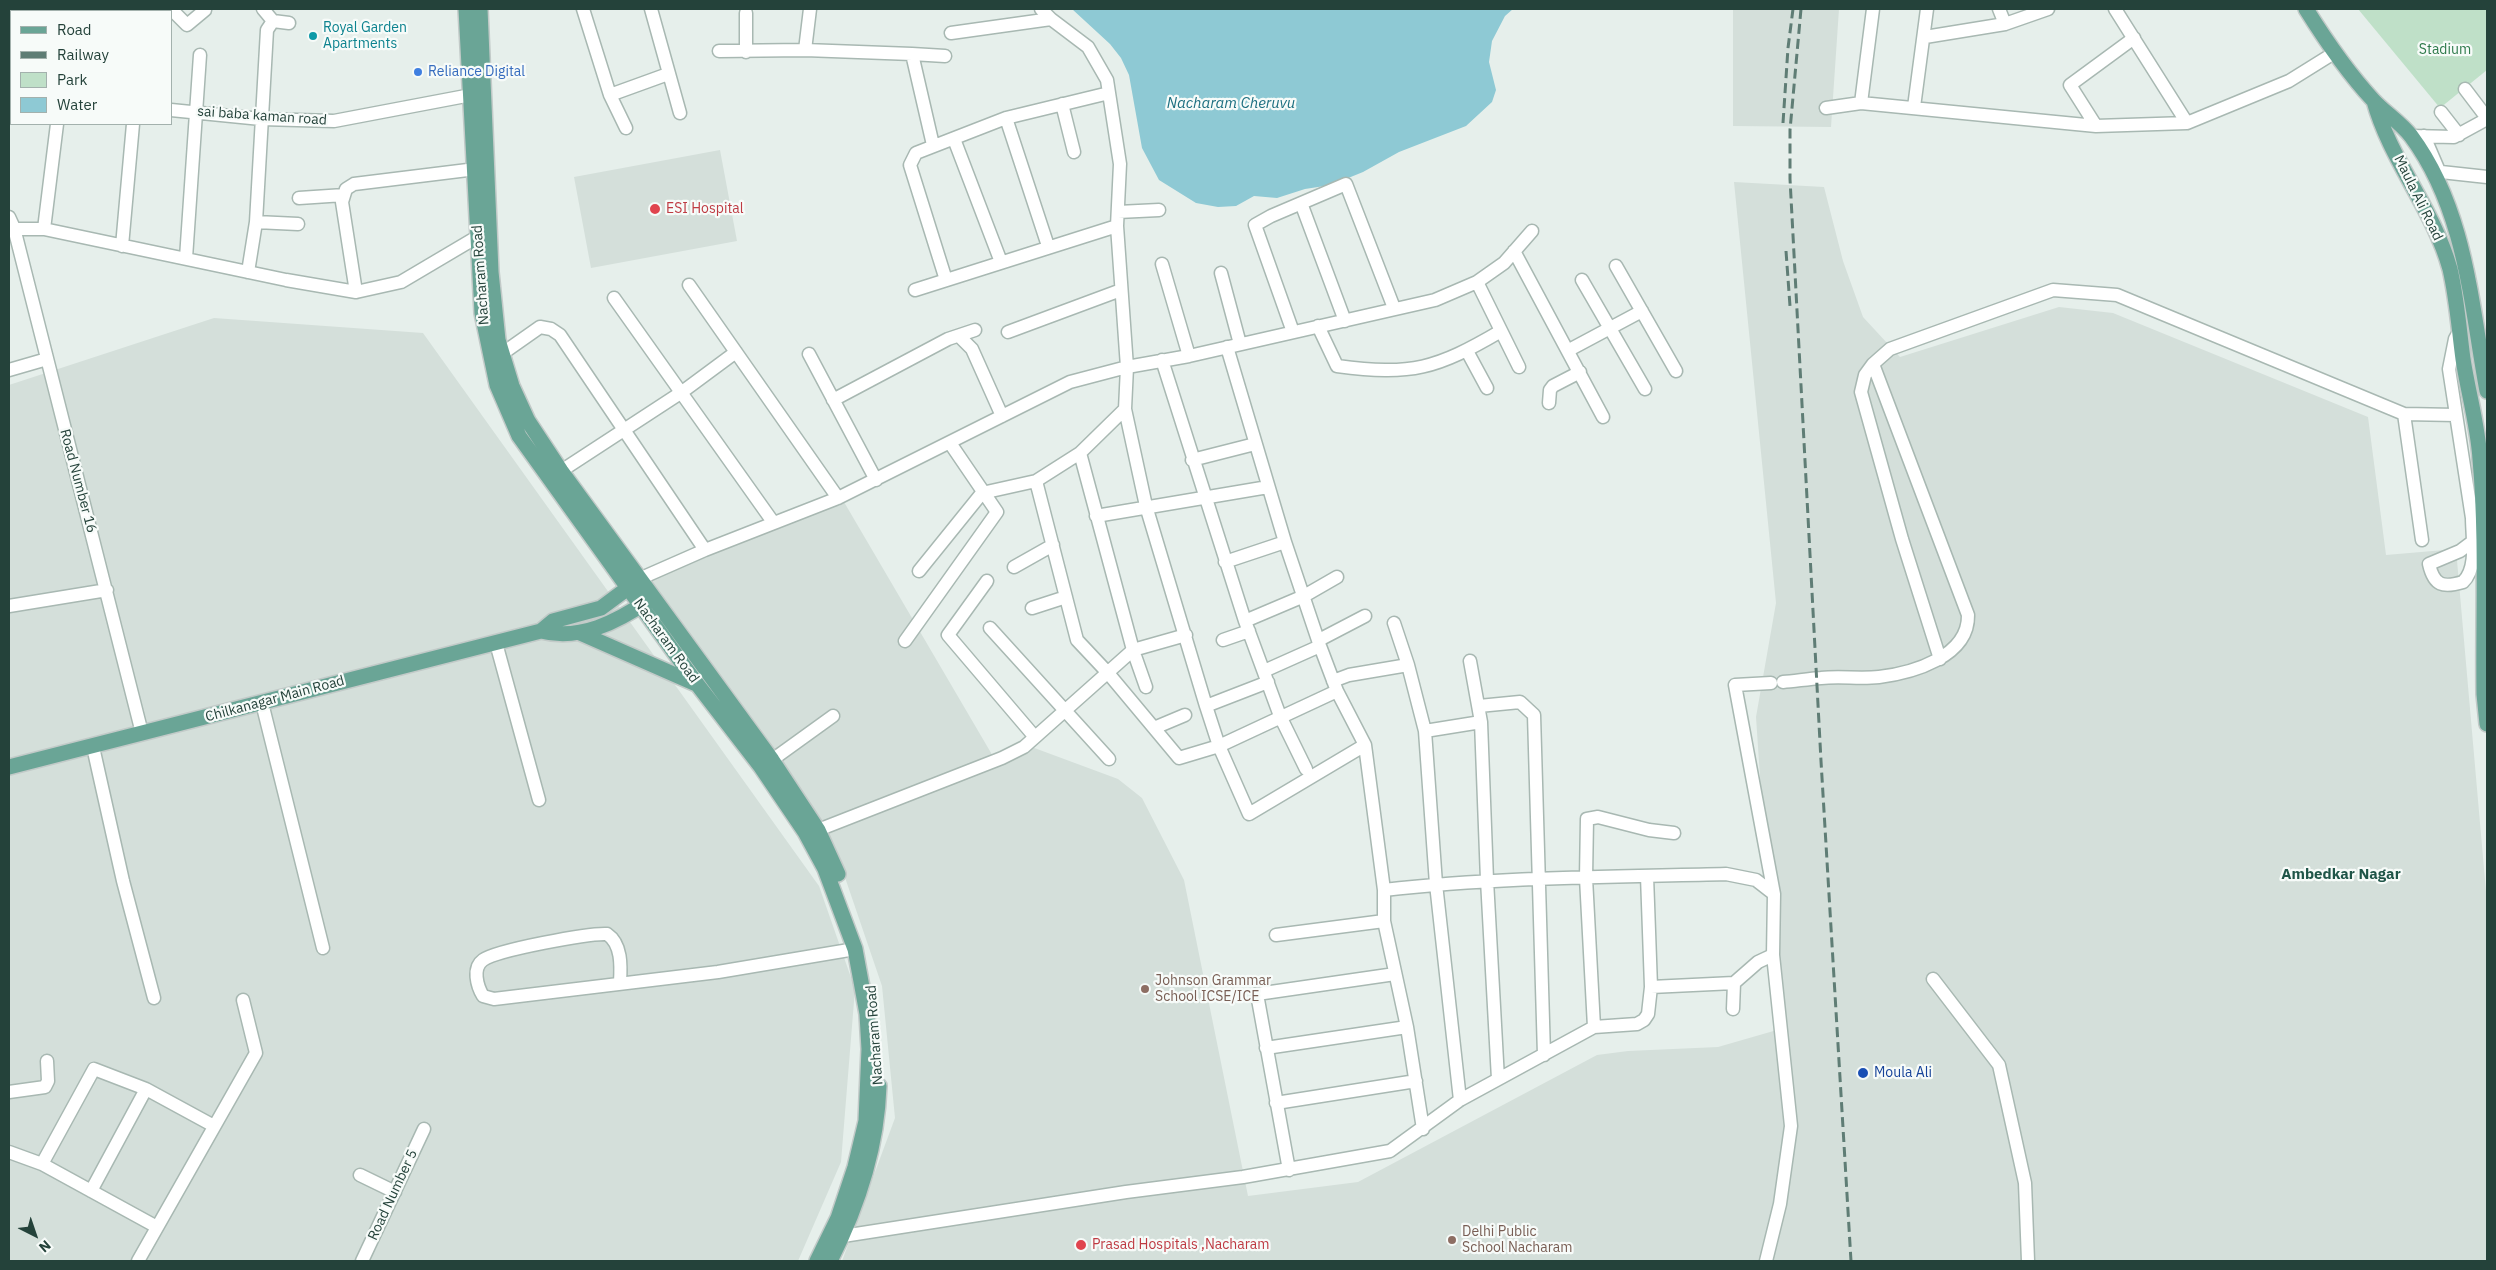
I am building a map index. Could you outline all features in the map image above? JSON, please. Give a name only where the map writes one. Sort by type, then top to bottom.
[{"type":"main road","name":"Nacharam Road","points":[[466,9],[471,95],[498,340],[512,386],[528,421],[634,583]]},
{"type":"main road","name":"Nacharam Road","points":[[480,9],[480,168],[477,237],[486,341],[497,385],[519,436],[772,760],[818,830],[843,887],[870,971],[877,1014],[879,1078],[878,1113],[872,1150],[861,1190],[837,1234],[816,1261]]},
{"type":"main road","name":"Maula Ali Road","points":[[2306,9],[2334,53],[2374,101],[2418,136],[2436,172],[2460,240],[2474,319],[2484,352],[2487,391]]},
{"type":"main road","name":"Maula Ali Road","points":[[2374,101],[2381,128],[2429,214],[2450,270],[2461,328],[2463,356],[2480,458],[2484,694],[2487,724]]},
{"type":"main road","points":[[2429,214],[2447,205]]},
{"type":"main road","points":[[2454,292],[2470,289]]},
{"type":"main road","points":[[541,631],[553,621],[601,608],[634,583]]},
{"type":"main road","name":"Nacharam Road","points":[[647,601],[697,684],[760,767],[805,832],[825,869],[855,949],[867,1014],[869,1093],[866,1121],[830,1261]]},
{"type":"main road","points":[[541,631],[557,635],[580,633],[613,622],[647,601]]},
{"type":"main road","name":"Chilkanagar Main Road","points":[[9,768],[541,631]]},
{"type":"main road","points":[[580,633],[697,684]]},
{"type":"street","points":[[171,9],[187,25],[205,10]]},
{"type":"street","points":[[263,9],[273,22],[289,23]]},
{"type":"street","points":[[583,9],[610,96],[626,128]]},
{"type":"street","points":[[651,9],[680,113]]},
{"type":"street","points":[[805,50],[810,9]]},
{"type":"street","points":[[1041,9],[1051,20],[1088,47],[1107,80],[1120,164],[1117,226],[1127,367],[1125,410],[1146,506],[1206,706],[1219,746],[1249,814],[1366,745]]},
{"type":"street","points":[[1861,103],[1873,9]]},
{"type":"street","points":[[1914,107],[1925,37],[1927,9]]},
{"type":"street","points":[[1999,9],[2005,24]]},
{"type":"street","points":[[2115,9],[2187,123]]},
{"type":"street","points":[[1925,37],[2005,24],[2043,10]]},
{"type":"street","points":[[746,13],[746,52]]},
{"type":"street","points":[[951,33],[1051,20]]},
{"type":"street","points":[[248,272],[256,222],[267,30],[273,22]]},
{"type":"street","points":[[2096,126],[2070,85],[2134,38]]},
{"type":"street","points":[[718,51],[805,50],[945,56]]},
{"type":"street","points":[[1826,108],[1861,103],[2096,126],[2187,123],[2289,81],[2334,53]]},
{"type":"street","points":[[912,54],[933,145]]},
{"type":"street","points":[[186,258],[200,55]]},
{"type":"street","points":[[610,96],[668,74]]},
{"type":"street","points":[[2418,136],[2459,135],[2487,119],[2465,89]]},
{"type":"street","points":[[946,280],[910,165],[916,153],[1006,118],[1109,93]]},
{"type":"street","name":"sai baba kaman road","points":[[172,110],[261,119],[334,121],[471,95]]},
{"type":"street","points":[[1062,104],[1074,152]]},
{"type":"street","points":[[2441,112],[2459,135]]},
{"type":"street","points":[[1006,118],[1048,246]]},
{"type":"street","points":[[44,229],[57,125]]},
{"type":"street","points":[[122,246],[133,125]]},
{"type":"street","points":[[954,138],[1001,262]]},
{"type":"street","points":[[356,292],[342,202],[346,189],[354,184],[480,168]]},
{"type":"street","points":[[2436,172],[2487,177]]},
{"type":"street","points":[[1293,332],[1255,226],[1300,203],[1346,184],[1394,308]]},
{"type":"street","points":[[299,198],[344,194]]},
{"type":"street","points":[[1300,203],[1345,321]]},
{"type":"street","points":[[1118,212],[1159,210]]},
{"type":"street","points":[[256,222],[298,224]]},
{"type":"street","points":[[11,225],[44,229],[248,272],[356,292],[401,282],[477,237]]},
{"type":"street","name":"Road Number 16","points":[[11,225],[107,590],[142,733]]},
{"type":"street","points":[[914,290],[1048,246],[1117,226]]},
{"type":"street","points":[[634,583],[705,550],[838,498],[1070,382],[1127,367],[1188,356],[1435,300],[1477,282],[1504,263],[1532,231]]},
{"type":"street","points":[[1514,251],[1604,417]]},
{"type":"street","points":[[1162,264],[1188,356]]},
{"type":"street","points":[[1616,266],[1676,371]]},
{"type":"street","points":[[1221,274],[1240,344]]},
{"type":"street","points":[[1582,280],[1645,389]]},
{"type":"street","points":[[1477,282],[1519,367]]},
{"type":"street","points":[[689,285],[838,498]]},
{"type":"street","points":[[1008,332],[1121,290]]},
{"type":"street","points":[[1940,659],[1902,539],[1861,392],[1865,375],[1873,364],[1890,349],[2053,290],[2117,295],[2404,414],[2456,415]]},
{"type":"street","points":[[614,298],[773,522]]},
{"type":"street","points":[[1569,350],[1642,311]]},
{"type":"street","points":[[1318,326],[1337,366],[1374,371],[1428,367],[1467,351],[1501,331]]},
{"type":"street","points":[[502,353],[540,327],[560,335],[705,550]]},
{"type":"street","points":[[2461,328],[2455,339],[2449,369],[2472,518],[2472,542]]},
{"type":"street","points":[[833,400],[948,339],[960,337],[975,330]]},
{"type":"street","points":[[960,337],[972,349],[1002,416]]},
{"type":"street","points":[[1227,347],[1285,542],[1319,643],[1335,686],[1366,745],[1384,890],[1384,921],[1407,1027],[1423,1128]]},
{"type":"street","points":[[1467,351],[1486,388]]},
{"type":"street","points":[[561,471],[682,392],[736,352]]},
{"type":"street","points":[[809,354],[876,480]]},
{"type":"street","points":[[9,370],[47,359]]},
{"type":"street","points":[[1162,360],[1192,460],[1206,497],[1225,562],[1247,626],[1280,716],[1306,769]]},
{"type":"street","points":[[1766,1261],[1780,1204],[1791,1126],[1773,955],[1774,894],[1735,685],[1822,678],[1879,677],[1940,659],[1957,646],[1963,638],[1968,615],[1873,364]]},
{"type":"street","points":[[1549,402],[1550,390],[1553,386],[1580,372]]},
{"type":"street","points":[[919,571],[982,493],[1036,481],[1080,453],[1125,410]]},
{"type":"street","points":[[2404,414],[2422,540]]},
{"type":"street","points":[[906,641],[997,512],[982,493],[950,443]]},
{"type":"street","points":[[1192,460],[1255,444]]},
{"type":"street","points":[[1080,453],[1133,650],[1146,687]]},
{"type":"street","points":[[1036,481],[1077,640],[1108,673],[1179,758],[1219,746],[1335,686],[1349,675],[1408,665]]},
{"type":"street","points":[[1096,516],[1146,506],[1268,487]]},
{"type":"street","points":[[1225,562],[1285,542]]},
{"type":"street","points":[[1014,567],[1053,545]]},
{"type":"street","points":[[1223,640],[1337,577]]},
{"type":"street","points":[[988,581],[948,635],[1034,736]]},
{"type":"street","points":[[9,606],[107,590]]},
{"type":"street","points":[[1032,608],[1066,597]]},
{"type":"street","points":[[1206,706],[1266,676],[1365,616]]},
{"type":"street","points":[[1394,623],[1408,665],[1425,731],[1436,884],[1460,1100]]},
{"type":"street","points":[[990,628],[1109,759]]},
{"type":"street","points":[[818,830],[1002,758],[1024,746],[1133,650],[1186,635]]},
{"type":"street","points":[[496,643],[538,800]]},
{"type":"street","points":[[1470,661],[1481,722],[1486,880],[1498,1079]]},
{"type":"street","points":[[1479,706],[1520,702],[1534,715],[1544,1054]]},
{"type":"street","points":[[262,703],[323,948]]},
{"type":"street","points":[[1154,728],[1186,715]]},
{"type":"street","points":[[772,760],[834,716]]},
{"type":"street","points":[[1425,731],[1481,722]]},
{"type":"street","points":[[93,747],[123,881],[154,998]]},
{"type":"street","points":[[1594,1028],[1586,878],[1587,819],[1591,816],[1649,830],[1674,832]]},
{"type":"street","points":[[1384,890],[1486,880],[1538,881],[1726,874],[1756,880],[1774,894]]},
{"type":"street","points":[[837,1234],[1289,1170],[1390,1151],[1460,1100],[1594,1028],[1637,1024],[1644,1020],[1648,1014],[1651,987],[1647,876]]},
{"type":"street","points":[[1276,935],[1384,921]]},
{"type":"street","points":[[620,982],[621,963],[616,942],[607,934],[508,951],[484,960],[478,966],[477,973],[481,993],[487,998],[718,972],[855,949]]},
{"type":"street","points":[[1651,987],[1734,983],[1758,962],[1773,955]]},
{"type":"street","points":[[1289,1170],[1257,994],[1395,974]]},
{"type":"street","points":[[1933,979],[1998,1065],[2025,1183],[2028,1261]]},
{"type":"street","points":[[1734,983],[1734,1009]]},
{"type":"street","points":[[138,1261],[256,1053],[243,1000]]},
{"type":"street","points":[[1266,1048],[1407,1027]]},
{"type":"street","points":[[9,1092],[45,1087],[48,1081],[48,1061]]},
{"type":"street","points":[[42,1164],[94,1069],[146,1089],[214,1126]]},
{"type":"street","points":[[1276,1103],[1416,1081]]},
{"type":"street","points":[[91,1191],[146,1089]]},
{"type":"street","name":"Road Number 5","points":[[362,1261],[424,1129]]},
{"type":"street","points":[[9,1152],[42,1164],[157,1227]]},
{"type":"street","points":[[360,1175],[395,1192]]},
{"type":"shaded area","points":[[1733,9],[1839,9],[1831,127],[1733,126]]},
{"type":"shaded area","name":"ESI Hospital","points":[[720,150],[737,241],[591,268],[574,177]]},
{"type":"shaded area","points":[[1734,182],[1824,187],[1843,261],[1863,317],[1900,357],[2059,307],[2113,313],[2368,417],[2386,555],[2456,549],[2487,903],[2487,1261],[842,1261],[895,1118],[882,986],[837,854],[649,578],[844,502],[994,758],[1029,746],[1118,779],[1142,798],[1184,880],[1248,1196],[1358,1182],[1597,1055],[1628,1051],[1718,1047],[1777,1030],[1756,717],[1776,603]]},
{"type":"shaded area","points":[[214,318],[423,333],[819,886],[855,989],[841,1162],[798,1261],[9,1261],[9,385]]},
{"type":"green space","name":"Stadium","points":[[2358,9],[2487,9],[2487,70],[2440,108]]},
{"type":"water","name":"Nacharam Cheruvu","points":[[1072,9],[1513,9],[1505,16],[1492,41],[1489,62],[1496,90],[1492,102],[1466,126],[1399,152],[1363,172],[1331,185],[1305,189],[1277,198],[1254,196],[1236,206],[1218,207],[1196,203],[1159,180],[1142,148],[1129,75],[1121,58],[1110,44]]},
{"type":"railway","points":[[1783,123],[1788,48],[1793,9]]},
{"type":"railway","points":[[1801,9],[1790,130],[1790,179],[1821,761],[1851,1261]]},
{"type":"railway","points":[[1786,251],[1790,306]]},
{"type":"place","name":"Royal Garden Apartments","points":[[313,36]]},
{"type":"place","name":"Reliance Digital","points":[[418,72]]},
{"type":"place","name":"ESI Hospital","points":[[655,209]]},
{"type":"place","name":"Johnson Grammar School ICSE/ICE","points":[[1145,989]]},
{"type":"place","name":"Moula Ali","points":[[1863,1073]]},
{"type":"place","name":"Delhi Public School Nacharam","points":[[1452,1240]]},
{"type":"place","name":"Prasad Hospitals ,Nacharam","points":[[1081,1245]]},
{"type":"district","name":"Ambedkar Nagar","points":[[2341,875]]}]
